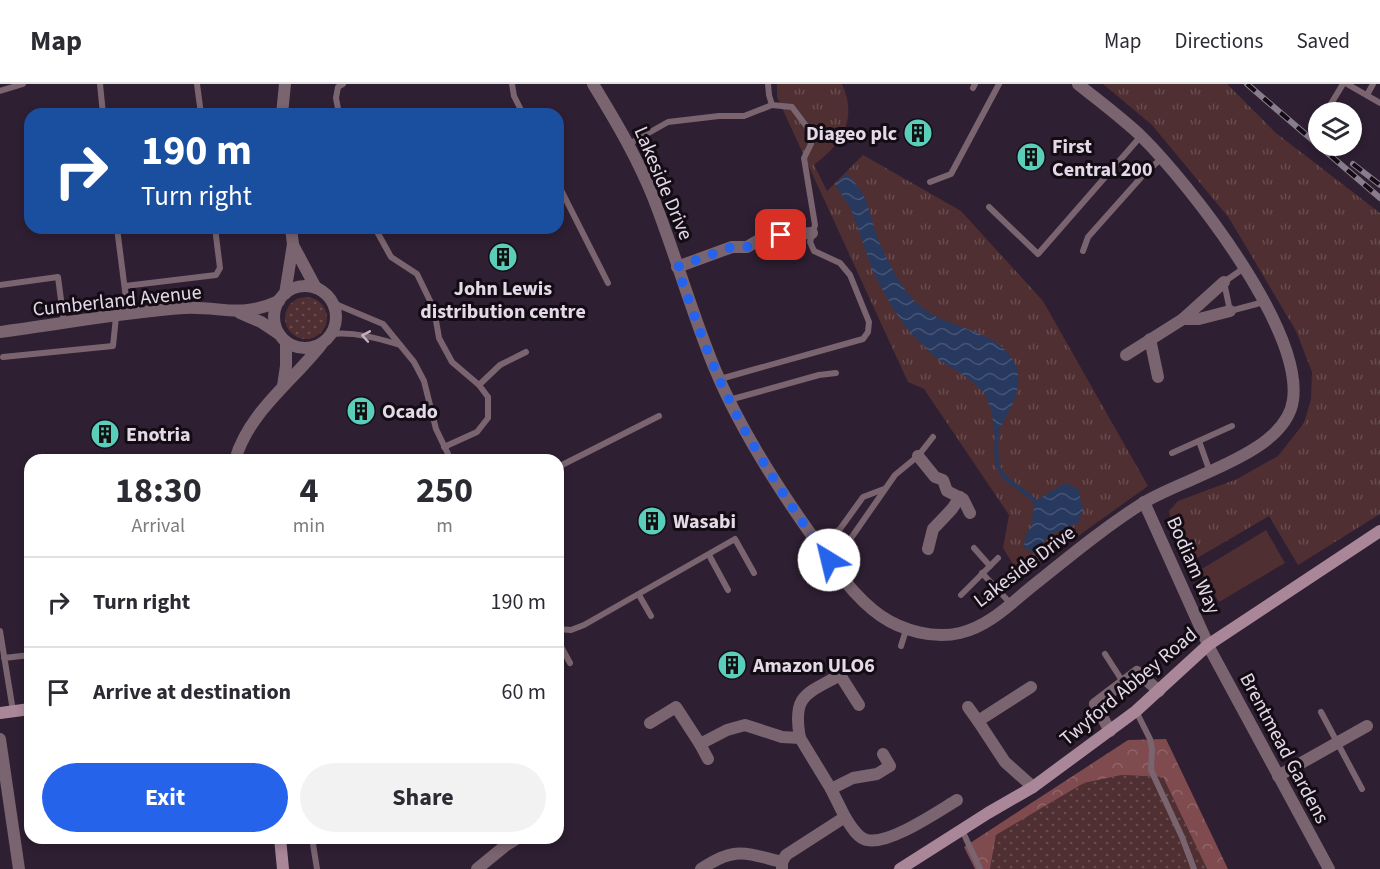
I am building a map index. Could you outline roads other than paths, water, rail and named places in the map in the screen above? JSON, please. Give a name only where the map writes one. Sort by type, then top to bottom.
[{"type":"street","points":[[283,108],[285,84]]},
{"type":"street","name":"Lakeside Drive","points":[[593,84],[629,144],[652,196],[719,379],[771,475],[829,560],[870,607],[906,630],[934,635],[960,633],[985,622],[1011,604],[1087,542],[1144,502],[1247,453],[1270,438],[1285,421],[1293,403],[1294,381],[1287,355],[1264,302],[1229,243],[1202,207],[1141,136],[1078,84]]},
{"type":"street","points":[[677,267],[732,247],[747,247],[759,240],[781,235],[812,233]]},
{"type":"street","points":[[292,234],[293,244],[306,273],[316,288]]},
{"type":"street","points":[[293,244],[282,297],[274,315],[275,325],[283,338],[298,348],[310,348],[327,339]]},
{"type":"street","points":[[1126,355],[1183,319],[1224,282]]},
{"type":"street","points":[[237,454],[247,430],[283,386],[302,369],[327,339],[336,324],[337,315],[333,303],[326,294],[316,288],[303,286],[282,297]]},
{"type":"street","name":"Cumberland Avenue","points":[[0,332],[185,308],[239,312],[261,309],[282,297]]},
{"type":"street","points":[[1183,319],[1199,319],[1230,311]]},
{"type":"street","name":"Cumberland Avenue","points":[[239,312],[261,322],[283,338]]},
{"type":"street","points":[[283,338],[286,366],[283,386]]},
{"type":"street","points":[[1150,339],[1158,377]]},
{"type":"street","points":[[918,456],[935,477],[943,480],[947,491],[963,499],[970,513]]},
{"type":"street","points":[[928,549],[933,529],[960,497]]},
{"type":"street","name":"Bodiam Way","points":[[1144,502],[1208,645]]},
{"type":"street","name":"Twyford Abbey Road","points":[[900,869],[1033,787],[1136,711],[1208,645],[1380,531]]},
{"type":"street","name":"Brentmead Gardens","points":[[1208,645],[1329,869]]},
{"type":"street","points":[[859,705],[837,670],[799,704],[796,719],[800,738],[856,833],[866,840],[878,840],[907,829],[957,801]]},
{"type":"street","points":[[1110,731],[1095,704],[1137,672],[1159,691]]},
{"type":"street","points":[[978,722],[1031,687]]},
{"type":"street","points":[[650,723],[676,707],[708,759]]},
{"type":"street","points":[[968,707],[1005,762],[1033,787]]},
{"type":"street","points":[[6,712],[24,710]]},
{"type":"street","points":[[700,744],[727,730],[745,725],[782,737],[800,738]]},
{"type":"street","points":[[1278,776],[1367,726]]},
{"type":"street","points":[[0,739],[19,869]]},
{"type":"street","points":[[831,789],[854,778],[877,774],[890,766],[884,754]]},
{"type":"street","points":[[701,869],[721,856],[733,852],[750,854],[782,865],[786,855],[845,817]]},
{"type":"street","points":[[281,844],[283,869]]},
{"type":"street","points":[[477,869],[507,844]]},
{"type":"lane","points":[[0,91],[22,84]]},
{"type":"lane","points":[[100,84],[103,108]]},
{"type":"lane","points":[[197,84],[200,108]]},
{"type":"lane","points":[[338,108],[336,98],[338,87],[343,84]]},
{"type":"lane","points":[[512,84],[514,96],[520,108]]},
{"type":"lane","points":[[768,84],[772,105]]},
{"type":"lane","points":[[930,183],[951,174],[999,84]]},
{"type":"lane","points":[[1333,102],[1345,84],[1380,103]]},
{"type":"lane","points":[[1366,95],[1373,84]]},
{"type":"lane","points":[[629,144],[668,123],[719,116],[744,117],[772,105],[792,107],[807,127],[811,144],[804,158],[814,225],[810,242],[814,251],[840,263],[850,275],[869,322],[868,332],[863,339],[719,379]]},
{"type":"lane","points":[[989,207],[1038,254],[1141,136]]},
{"type":"lane","points":[[1083,251],[1088,237],[1145,173],[1161,159]]},
{"type":"lane","points":[[564,196],[608,283]]},
{"type":"lane","points":[[3,357],[113,346],[122,316],[124,286],[118,234]]},
{"type":"lane","points":[[124,286],[216,275],[220,268],[216,234]]},
{"type":"lane","points":[[378,234],[391,257],[417,274],[434,309],[439,338],[452,362],[480,385],[488,398],[488,418],[477,432],[444,447]]},
{"type":"lane","points":[[1244,268],[1224,282],[1230,311],[1264,302]]},
{"type":"lane","points":[[0,285],[58,277],[64,323]]},
{"type":"lane","points":[[333,303],[383,324],[414,362],[424,381],[436,429],[448,454]]},
{"type":"lane","points":[[327,339],[349,333],[400,345]]},
{"type":"lane","points":[[480,385],[500,365],[526,352]]},
{"type":"lane","points":[[729,400],[819,375],[836,373]]},
{"type":"lane","points":[[564,464],[659,416]]},
{"type":"lane","points":[[1172,453],[1232,426]]},
{"type":"lane","points":[[829,560],[842,551],[895,475],[918,456],[933,437]]},
{"type":"lane","points":[[1199,441],[1210,472]]},
{"type":"lane","points":[[818,544],[840,529],[863,497],[886,489]]},
{"type":"lane","points":[[846,521],[858,529]]},
{"type":"lane","points":[[564,629],[572,630],[584,625],[735,539],[754,573]]},
{"type":"lane","points":[[974,548],[990,566]]},
{"type":"lane","points":[[709,555],[728,590]]},
{"type":"lane","points":[[961,595],[998,558]]},
{"type":"lane","points":[[982,573],[1011,604]]},
{"type":"lane","points":[[639,595],[651,616]]},
{"type":"lane","points":[[901,645],[906,630]]},
{"type":"lane","points":[[0,631],[4,658],[6,712]]},
{"type":"lane","points":[[564,652],[570,663]]},
{"type":"lane","points":[[1105,654],[1124,682]]},
{"type":"lane","points":[[4,658],[24,656]]},
{"type":"lane","points":[[1136,711],[1150,739],[1151,770],[1194,869]]},
{"type":"lane","points":[[1321,712],[1362,789]]},
{"type":"lane","points":[[962,830],[980,869]]},
{"type":"lane","points":[[313,844],[317,869]]},
{"type":"water","points":[[846,174],[862,193],[887,259],[912,298],[930,313],[943,320],[997,343],[1015,364],[1018,373],[1017,391],[997,433],[994,434],[992,412],[985,394],[968,378],[936,358],[907,329],[892,307],[873,272],[852,211],[835,184]]},
{"type":"water","points":[[1065,483],[1078,489],[1083,509],[1078,523],[1047,536],[1040,550],[1032,552],[1024,547],[1025,537],[1031,526],[1035,501]]},
{"type":"waterway","points":[[997,433],[997,460],[1002,475],[1035,501]]},
{"type":"railway","points":[[1247,84],[1380,198]]},
{"type":"railway","points":[[1353,164],[1380,185]]},
{"type":"place","name":"Diageo plc","points":[[918,133]]},
{"type":"place","name":"First Central 200","points":[[1031,157]]},
{"type":"place","name":"John Lewis distribution centre","points":[[503,257]]},
{"type":"place","name":"Ocado","points":[[361,411]]},
{"type":"place","name":"Enotria","points":[[105,434]]},
{"type":"place","name":"Wasabi","points":[[652,521]]},
{"type":"place","name":"Amazon ULO6","points":[[732,665]]}]
